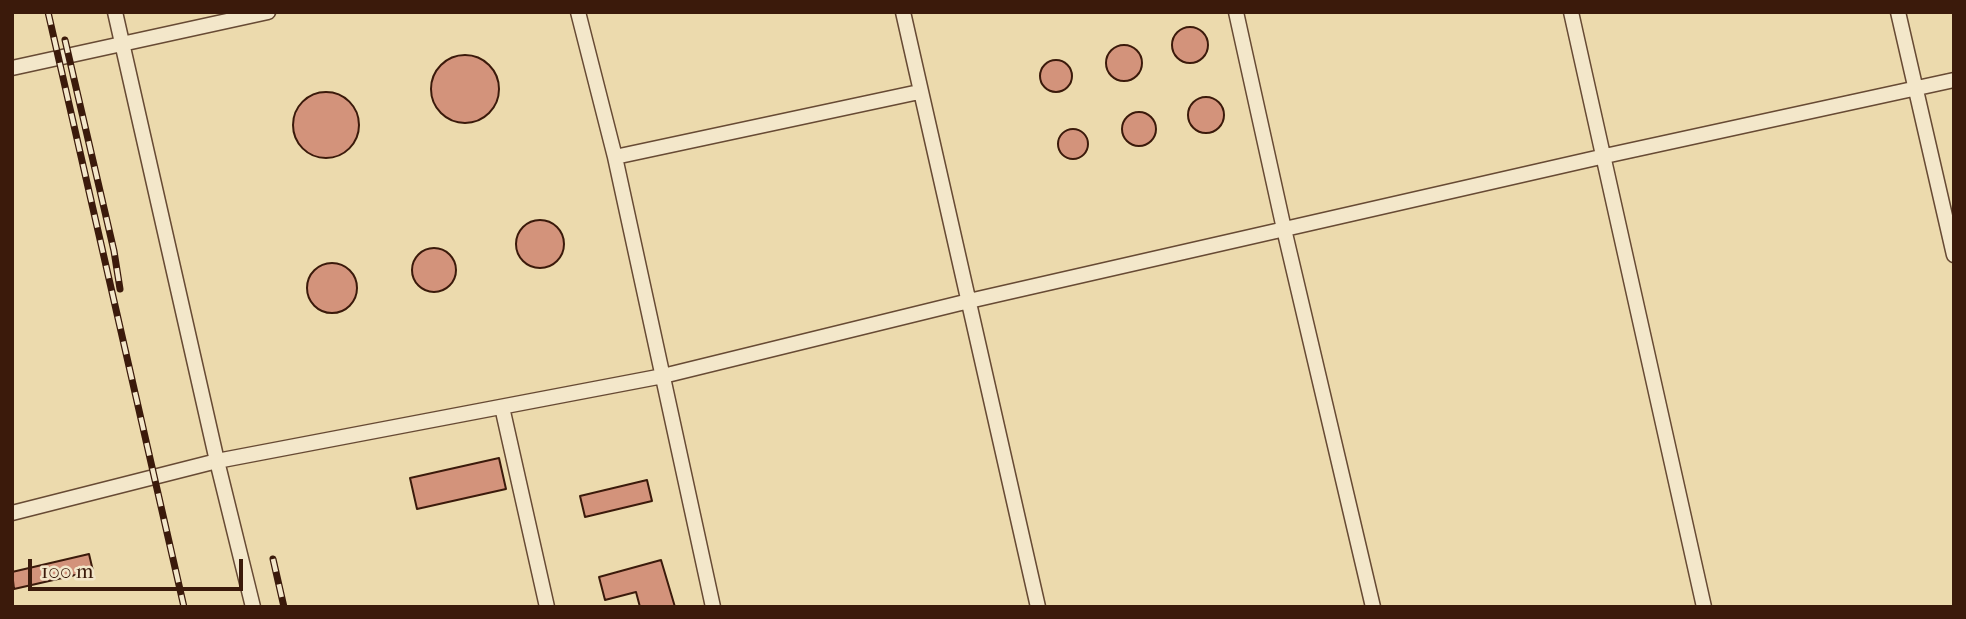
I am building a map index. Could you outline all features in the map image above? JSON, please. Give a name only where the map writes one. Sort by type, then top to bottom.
[{"type":"lane","points":[[115,12],[253,607]]},
{"type":"lane","points":[[12,68],[268,12]]},
{"type":"lane","points":[[578,12],[614,157],[713,607]]},
{"type":"lane","points":[[903,12],[1038,607]]},
{"type":"lane","points":[[1237,12],[1284,229],[1373,607]]},
{"type":"lane","points":[[1571,12],[1704,607]]},
{"type":"lane","points":[[1898,12],[1954,255]]},
{"type":"lane","points":[[12,513],[217,461],[663,376],[969,300],[1954,80]]},
{"type":"lane","points":[[614,157],[919,92]]},
{"type":"lane","points":[[502,407],[547,607]]},
{"type":"building","points":[[1190,27],[1203,32],[1208,45],[1203,58],[1190,63],[1177,58],[1172,45],[1177,32]]},
{"type":"building","points":[[1124,45],[1137,50],[1142,63],[1137,76],[1124,81],[1111,76],[1106,63],[1111,50]]},
{"type":"building","points":[[458,55],[472,55],[484,60],[494,70],[499,89],[494,108],[484,118],[472,123],[458,123],[446,118],[436,108],[431,96],[431,82],[436,70],[446,60]]},
{"type":"building","points":[[1056,60],[1067,65],[1072,76],[1067,87],[1056,92],[1045,87],[1040,76],[1045,65]]},
{"type":"building","points":[[320,92],[332,92],[350,101],[357,112],[357,138],[350,149],[339,156],[320,158],[307,153],[298,144],[293,131],[293,119],[298,106],[307,97]]},
{"type":"building","points":[[1206,97],[1219,102],[1224,115],[1219,128],[1206,133],[1193,128],[1188,115],[1193,102]]},
{"type":"building","points":[[1139,112],[1151,117],[1156,129],[1151,141],[1139,146],[1127,141],[1122,129],[1127,117]]},
{"type":"building","points":[[1073,129],[1084,133],[1088,144],[1084,155],[1073,159],[1062,155],[1058,144],[1062,133]]},
{"type":"building","points":[[540,220],[549,221],[557,227],[563,235],[563,253],[557,261],[549,267],[540,268],[531,267],[523,261],[517,253],[516,244],[517,235],[523,227],[531,221]]},
{"type":"building","points":[[434,248],[443,249],[450,254],[455,261],[455,279],[450,286],[443,291],[434,292],[425,291],[418,286],[413,279],[412,270],[413,261],[418,254],[425,249]]},
{"type":"building","points":[[332,263],[350,270],[357,288],[350,306],[332,313],[314,306],[307,288],[314,270]]},
{"type":"building","points":[[499,458],[506,489],[417,509],[410,478]]},
{"type":"building","points":[[647,480],[652,501],[585,517],[580,496]]},
{"type":"building","points":[[89,554],[93,571],[14,589],[12,572]]},
{"type":"building","points":[[661,560],[675,607],[640,607],[636,592],[605,600],[599,577]]},
{"type":"railway","points":[[48,12],[184,607]]},
{"type":"railway","points":[[65,40],[114,251],[120,289]]},
{"type":"railway","points":[[273,559],[284,607]]}]
